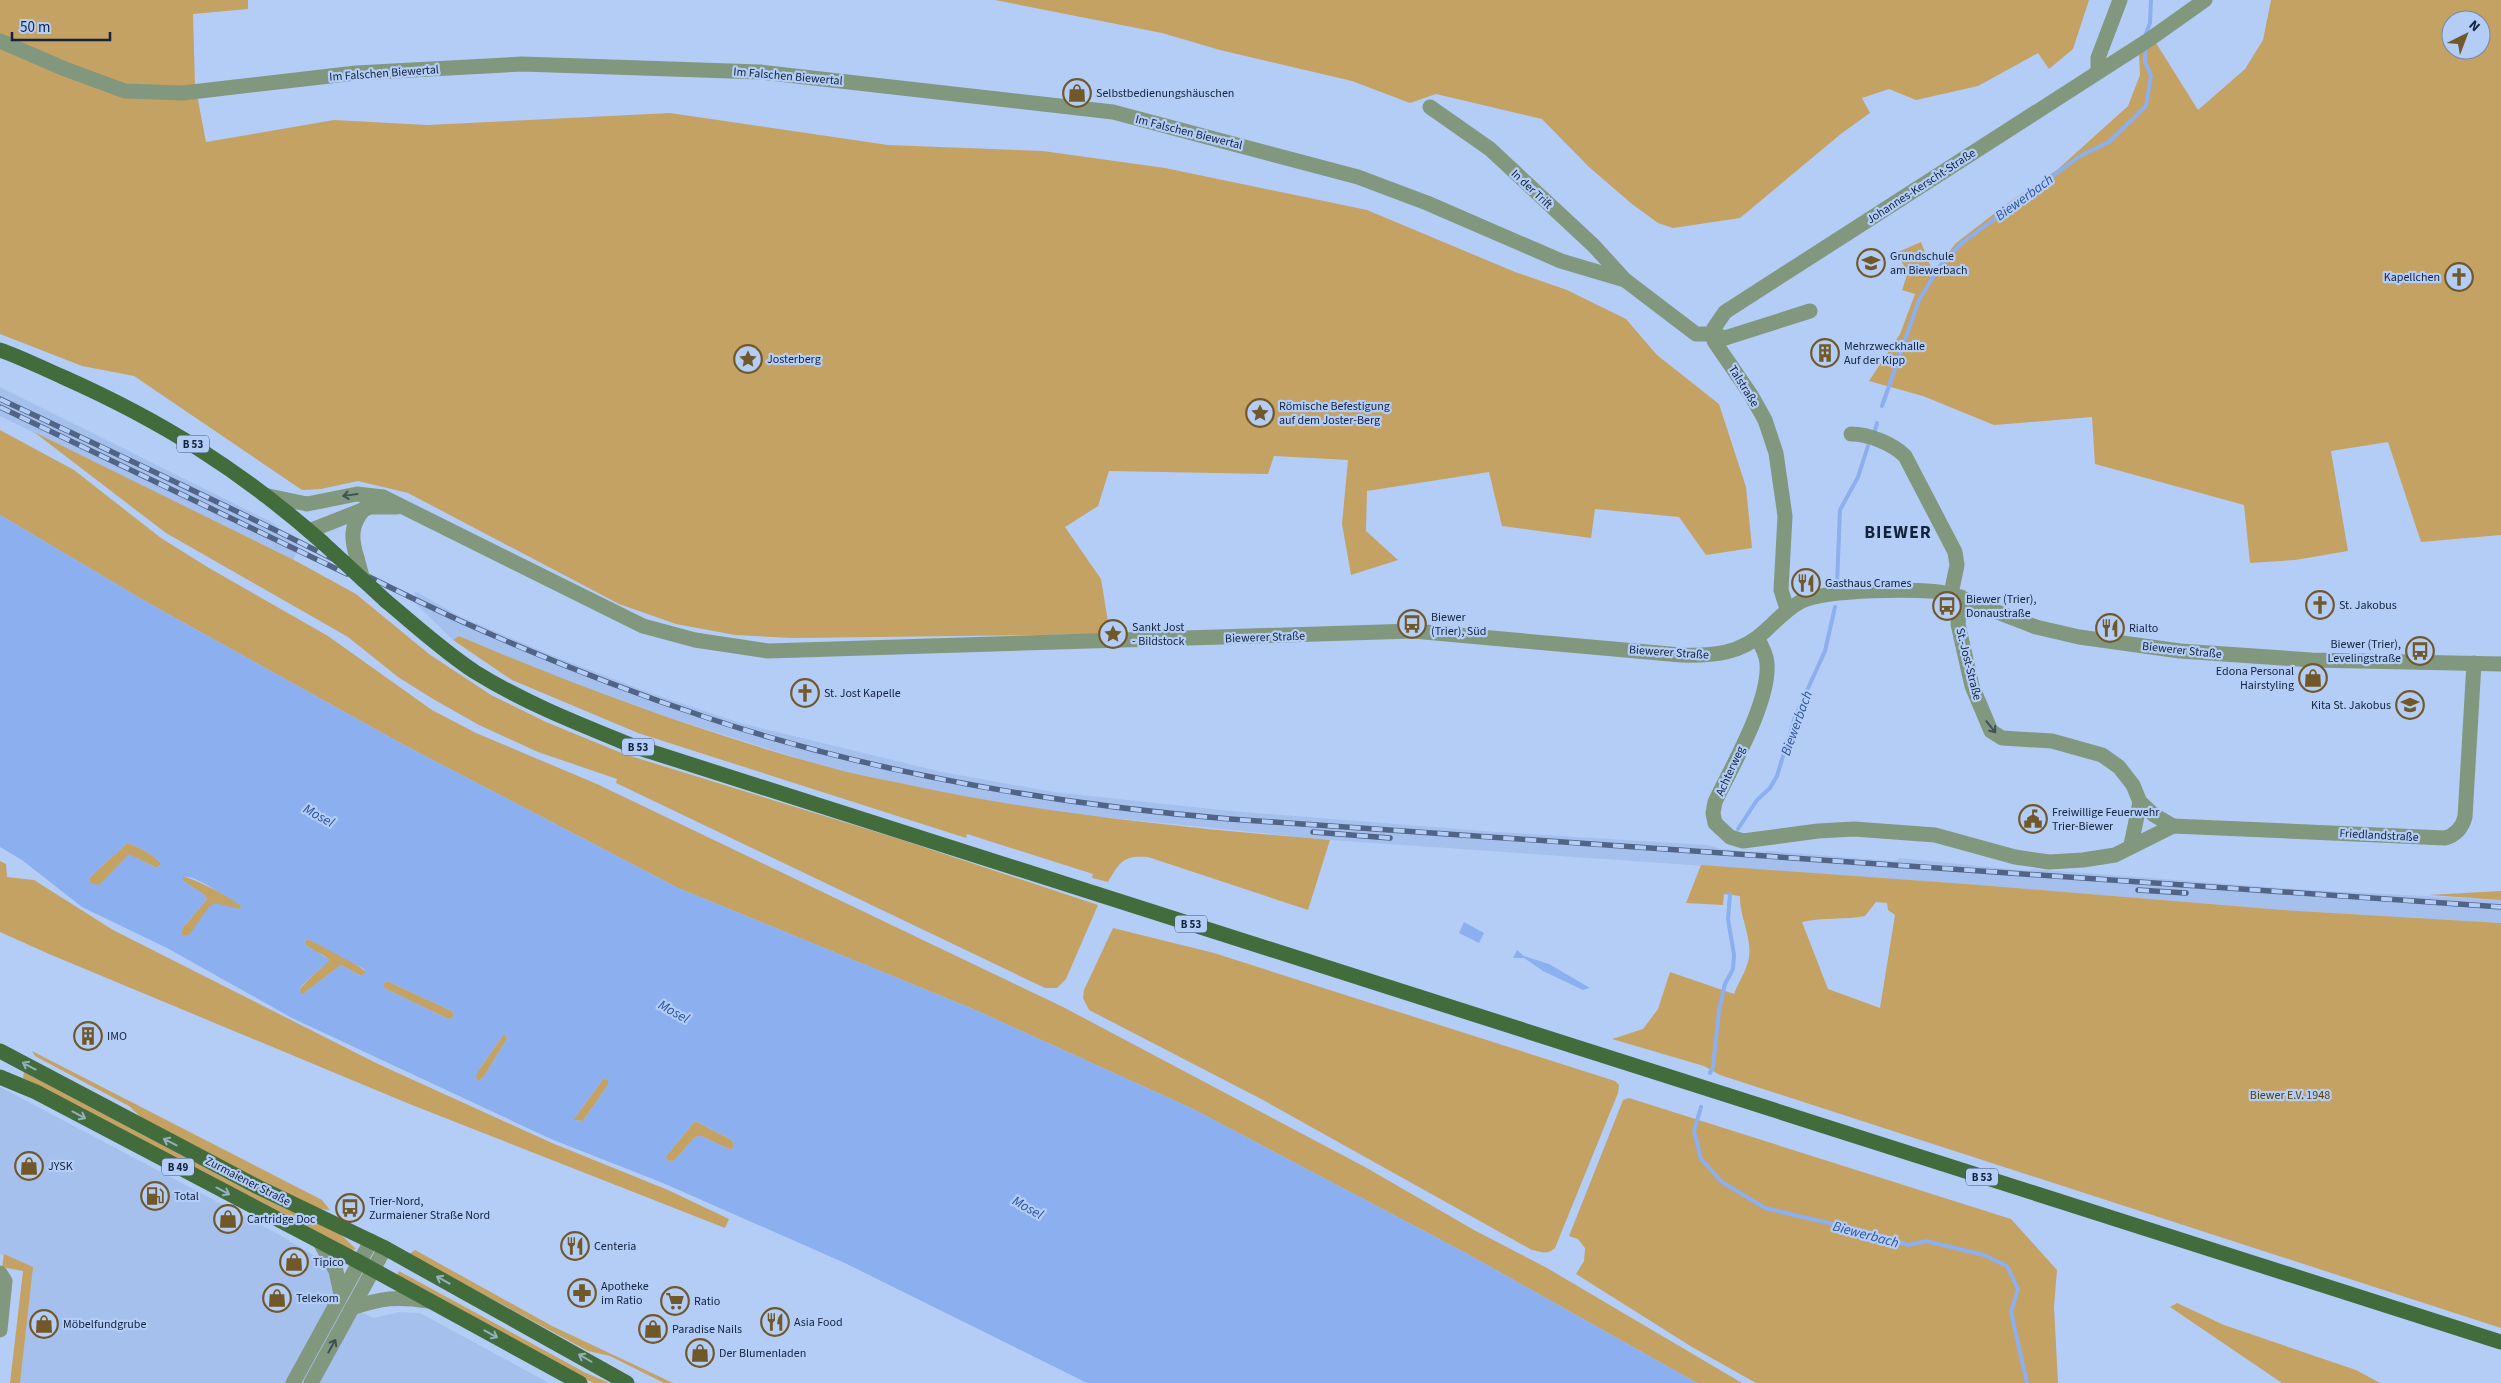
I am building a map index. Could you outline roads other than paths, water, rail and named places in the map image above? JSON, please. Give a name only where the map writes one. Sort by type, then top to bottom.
[{"type":"main road","name":"B 53","points":[[0,350],[148,417],[205,451],[322,542],[436,643],[474,671],[502,688],[568,720],[633,746],[2501,1342]]},
{"type":"main road","name":"Zurmaiener Straße","points":[[0,1051],[258,1187],[385,1248],[627,1383]]},
{"type":"main road","name":"Zurmaiener Straße","points":[[0,1078],[36,1092],[359,1262],[580,1383]]},
{"type":"street","points":[[2098,70],[2098,58],[2120,0]]},
{"type":"street","name":"Johannes-Kerscht-Straße","points":[[1714,334],[1718,320],[1725,312],[2144,42],[2205,0]]},
{"type":"street","name":"Im Falschen Biewertal","points":[[0,41],[65,69],[125,91],[183,93],[356,73],[522,64],[760,72],[1098,110],[1358,177],[1427,203],[1561,261],[1625,280]]},
{"type":"street","name":"In der Trift","points":[[1430,107],[1490,150],[1594,246],[1625,280]]},
{"type":"street","points":[[1625,280],[1696,334],[1714,334],[1725,338],[1810,311]]},
{"type":"street","name":"Talstraße","points":[[1714,334],[1714,341],[1751,395],[1765,420],[1776,454],[1785,516],[1781,590],[1787,610]]},
{"type":"street","name":"St.-Jost-Straße","points":[[1856,434],[1898,449],[1906,456],[1934,515],[1946,534],[1954,552],[1958,624],[1972,686],[1984,719],[1991,731],[2002,738],[2052,741],[2102,754],[2118,767],[2133,785],[2140,802],[2154,815],[2174,826]]},
{"type":"street","name":"Biewerer Straße","points":[[264,495],[307,504],[348,495],[369,494],[390,499],[642,626],[695,640],[768,651],[1413,631],[1712,656],[1734,651],[1757,638],[1787,610],[1802,600],[1829,595],[1938,590],[2036,628],[2080,637],[2180,651],[2312,660],[2501,664]]},
{"type":"street","points":[[309,532],[315,515],[327,500]]},
{"type":"street","points":[[309,532],[325,527],[365,508],[385,505],[406,508]]},
{"type":"street","points":[[363,580],[357,558],[353,530],[355,520],[365,508]]},
{"type":"street","name":"Achterweg","points":[[1757,638],[1765,652],[1766,661],[1765,681],[1757,713],[1715,802],[1713,813],[1715,823],[1730,837],[1743,841],[1818,831],[1854,829],[1885,831],[1935,835],[2015,857],[2049,862],[2083,860],[2115,855],[2131,845]]},
{"type":"street","name":"Friedlandstraße","points":[[2131,845],[2174,826],[2445,838],[2453,836],[2463,825],[2465,817],[2474,663]]},
{"type":"street","points":[[2131,845],[2140,802]]},
{"type":"street","points":[[293,1383],[340,1294],[371,1241]]},
{"type":"street","points":[[320,1242],[336,1271],[340,1294]]},
{"type":"street","points":[[312,1383],[385,1248]]},
{"type":"street","points":[[0,1273],[5,1281],[0,1330]]},
{"type":"street","points":[[352,1308],[384,1298],[396,1297],[433,1302]]},
{"type":"water","name":"Mosel","points":[[0,515],[150,604],[404,745],[678,888],[973,1009],[1193,1109],[1462,1251],[1697,1383],[1087,1383],[847,1264],[663,1183],[551,1139],[292,1018],[167,948],[82,907],[22,860],[0,847]],"holes":[[[127,843],[146,851],[161,864],[157,868],[129,854],[99,885],[90,883],[90,877]],[[183,877],[190,877],[199,881],[242,907],[239,909],[215,903],[209,907],[189,935],[182,935],[181,930],[207,899],[203,894],[183,881]],[[308,939],[364,969],[366,972],[361,976],[341,965],[303,994],[299,991],[301,986],[330,960],[307,946],[304,942]],[[387,981],[452,1011],[453,1018],[448,1019],[384,988],[383,984]],[[506,1034],[507,1039],[483,1078],[478,1081],[476,1077],[478,1071],[503,1035]],[[604,1078],[608,1080],[608,1085],[583,1121],[573,1120]],[[695,1121],[732,1140],[734,1146],[731,1150],[701,1136],[695,1137],[673,1162],[665,1159]]]},
{"type":"water","points":[[1464,922],[1484,933],[1479,943],[1459,933]]},
{"type":"water","points":[[1517,950],[1524,956],[1549,964],[1590,988],[1583,990],[1543,971],[1524,958],[1513,958]]},
{"type":"waterway","name":"Biewerbach","points":[[2145,37],[2150,23],[2151,0]]},
{"type":"waterway","name":"Biewerbach","points":[[1882,406],[1919,300],[1940,266],[1962,243],[2080,156],[2109,142],[2146,106],[2151,76],[2145,61],[2145,46]]},
{"type":"waterway","name":"Biewerbach","points":[[1874,434],[1877,423]]},
{"type":"waterway","name":"Biewerbach","points":[[1837,584],[1840,510],[1858,477],[1868,446]]},
{"type":"waterway","name":"Biewerbach","points":[[1738,829],[1757,800],[1770,788],[1777,776],[1795,717],[1825,651],[1835,607]]},
{"type":"waterway","name":"Biewerbach","points":[[1710,1073],[1713,1067],[1719,1010],[1725,984],[1733,969],[1734,955],[1728,919],[1730,894]]},
{"type":"waterway","name":"Biewerbach","points":[[1701,1107],[1694,1131],[1701,1159],[1722,1182],[1765,1208],[1875,1234],[1908,1245],[1926,1241],[1984,1255],[2007,1266],[2018,1289],[2011,1312],[2027,1383]]},
{"type":"railway","points":[[0,399],[439,611],[554,661],[615,685],[771,738],[901,771],[966,784],[1098,805],[1230,819],[2501,907]]},
{"type":"railway","points":[[0,407],[347,574]]},
{"type":"railway","points":[[1313,832],[1390,838]]},
{"type":"railway","points":[[2138,890],[2186,893]]},
{"type":"place","name":"Selbstbedienungshäuschen","points":[[1077,93]]},
{"type":"place","name":"Grundschule am Biewerbach","points":[[1871,263]]},
{"type":"place","name":"Kapellchen","points":[[2459,277]]},
{"type":"place","name":"Mehrzweckhalle Auf der Kipp","points":[[1825,353]]},
{"type":"place","name":"Josterberg","points":[[748,359]]},
{"type":"place","name":"Römische Befestigung auf dem Joster-Berg","points":[[1260,413]]},
{"type":"place","name":"Gasthaus Crames","points":[[1806,583]]},
{"type":"place","name":"St. Jakobus","points":[[2320,605]]},
{"type":"place","name":"Biewer (Trier), Donaustraße","points":[[1947,606]]},
{"type":"place","name":"Biewer (Trier), Süd","points":[[1412,624]]},
{"type":"place","name":"Rialto","points":[[2110,628]]},
{"type":"place","name":"Sankt Jost - Bildstock","points":[[1113,634]]},
{"type":"place","name":"Biewer (Trier), Levelingstraße","points":[[2420,651]]},
{"type":"place","name":"Edona Personal Hairstyling","points":[[2313,678]]},
{"type":"place","name":"St. Jost Kapelle","points":[[805,693]]},
{"type":"place","name":"Kita St. Jakobus","points":[[2410,705]]},
{"type":"place","name":"Freiwillige Feuerwehr Trier-Biewer","points":[[2033,819]]},
{"type":"place","name":"IMO","points":[[88,1036]]},
{"type":"place","name":"JYSK","points":[[29,1166]]},
{"type":"place","name":"Total","points":[[155,1196]]},
{"type":"place","name":"Trier-Nord, Zurmaiener Straße Nord","points":[[350,1208]]},
{"type":"place","name":"Cartridge Doc","points":[[228,1219]]},
{"type":"place","name":"Centeria","points":[[575,1246]]},
{"type":"place","name":"Tipico","points":[[294,1262]]},
{"type":"place","name":"Apotheke im Ratio","points":[[582,1293]]},
{"type":"place","name":"Telekom","points":[[277,1298]]},
{"type":"place","name":"Ratio","points":[[675,1301]]},
{"type":"place","name":"Asia Food","points":[[775,1322]]},
{"type":"place","name":"Möbelfundgrube","points":[[44,1324]]},
{"type":"place","name":"Paradise Nails","points":[[653,1329]]},
{"type":"place","name":"Der Blumenladen","points":[[700,1353]]},
{"type":"district","name":"BIEWER","points":[[1898,532]]},
{"type":"park label","name":"Biewer E.V. 1948","points":[[2290,1095]]}]
